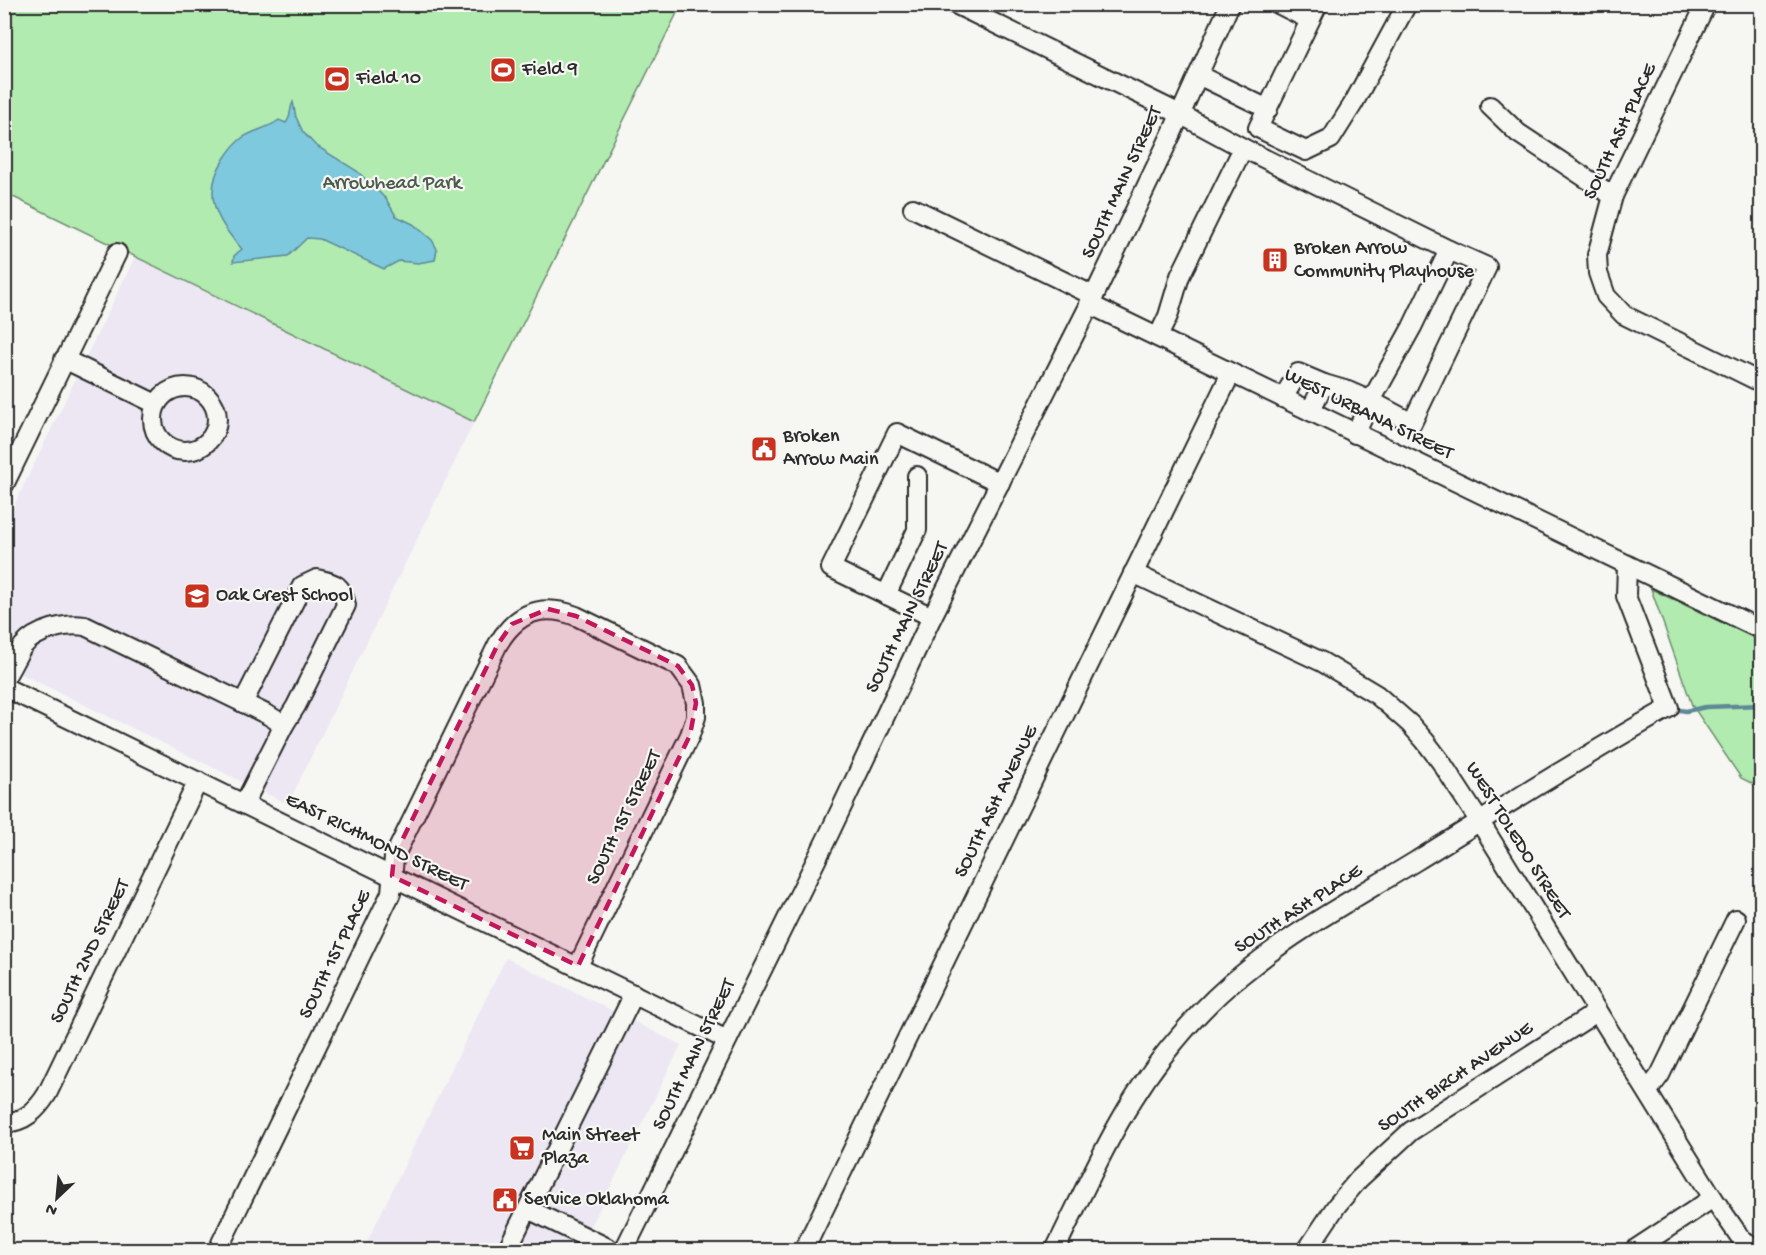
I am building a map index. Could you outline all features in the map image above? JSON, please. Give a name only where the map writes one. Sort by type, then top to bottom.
[{"type":"street","name":"SOUTH MAIN STREET","points":[[624,1251],[829,834],[932,617],[1091,300],[1230,4]]},
{"type":"street","points":[[1278,4],[1314,12],[1258,128],[1306,151],[1332,139],[1407,4]]},
{"type":"street","name":"SOUTH ASH PLACE","points":[[1706,4],[1613,196],[1597,255],[1598,273],[1601,285],[1612,305],[1624,315],[1761,383]]},
{"type":"street","points":[[964,6],[1243,148],[1487,267],[1412,423],[1371,401],[1298,373],[1283,398]]},
{"type":"street","points":[[1198,75],[1268,109]]},
{"type":"street","points":[[1490,106],[1518,133],[1613,196]]},
{"type":"street","points":[[1158,337],[1168,316],[1180,276],[1243,148]]},
{"type":"street","name":"WEST URBANA STREET","points":[[913,208],[1158,337],[1761,630]]},
{"type":"street","points":[[1355,434],[1412,327],[1449,250]]},
{"type":"street","points":[[4,485],[117,253]]},
{"type":"street","points":[[64,359],[156,404]]},
{"type":"street","name":"SOUTH ASH AVENUE","points":[[804,1251],[1231,373]]},
{"type":"street","points":[[1310,411],[1324,384]]},
{"type":"street","points":[[932,617],[831,568],[897,434],[1000,483]]},
{"type":"street","points":[[886,595],[916,530],[917,476]]},
{"type":"street","name":"SOUTH ASH PLACE","points":[[1055,1251],[1107,1143],[1146,1078],[1177,1039],[1244,972],[1286,941],[1545,780],[1669,708],[1626,596],[1627,565]]},
{"type":"street","name":"WEST TOLEDO STREET","points":[[1133,573],[1322,662],[1370,690],[1391,707],[1425,741],[1480,822],[1713,1198],[1740,1237],[1755,1251]]},
{"type":"street","points":[[243,703],[302,586],[317,579],[336,585],[343,591],[346,605],[244,804]]},
{"type":"street","name":"SOUTH 1ST STREET","points":[[548,609],[564,611],[576,616],[678,666],[692,685],[696,703],[696,717],[690,735],[578,966]]},
{"type":"street","name":"SOUTH 1ST PLACE","points":[[221,1243],[391,893],[394,857],[501,639],[512,624],[530,613],[548,609]]},
{"type":"street","points":[[4,680],[23,647],[36,635],[62,626],[85,626],[284,725]]},
{"type":"street","name":"EAST RICHMOND STREET","points":[[4,687],[727,1040]]},
{"type":"street","name":"SOUTH 2ND STREET","points":[[4,1123],[21,1119],[33,1112],[47,1094],[198,781]]},
{"type":"street","points":[[1648,1091],[1660,1075],[1736,919]]},
{"type":"street","points":[[507,1251],[634,994]]},
{"type":"street","name":"SOUTH BIRCH AVENUE","points":[[1307,1251],[1344,1196],[1383,1155],[1410,1131],[1597,1012]]},
{"type":"street","points":[[1634,1251],[1713,1198]]},
{"type":"street","points":[[528,1209],[612,1251]]},
{"type":"highlighted area","points":[[548,609],[576,616],[678,666],[692,685],[696,703],[690,735],[578,966],[392,876],[394,857],[498,644],[512,624]]},
{"type":"shaded area","name":"Oak Crest School","points":[[135,257],[474,422],[288,804],[5,666],[4,526]]},
{"type":"shaded area","name":"Main Street Plaza","points":[[506,958],[681,1045],[579,1250],[363,1250]]},
{"type":"green space","name":"Arrowhead Park","points":[[4,5],[681,5],[474,422],[5,193]]},
{"type":"green space","points":[[1651,589],[1761,641],[1761,788],[1741,778],[1692,705]]},
{"type":"water","points":[[293,102],[296,117],[303,132],[315,145],[357,171],[386,199],[396,216],[413,224],[432,240],[437,249],[435,260],[418,263],[399,261],[384,269],[320,239],[307,238],[288,256],[233,262],[234,256],[242,249],[225,228],[215,207],[213,196],[217,172],[230,150],[242,138],[279,120],[286,123]]},
{"type":"waterway","points":[[1674,709],[1686,711],[1706,707],[1762,705]]},
{"type":"place","name":"Field 9","points":[[503,70]]},
{"type":"place","name":"Field 10","points":[[337,79]]},
{"type":"place","name":"Broken Arrow Community Playhouse","points":[[1275,260]]},
{"type":"place","name":"Broken Arrow Main","points":[[764,449]]},
{"type":"place","name":"Oak Crest School","points":[[197,596]]},
{"type":"place","name":"Main Street Plaza","points":[[522,1148]]},
{"type":"place","name":"Service Oklahoma","points":[[505,1200]]}]
